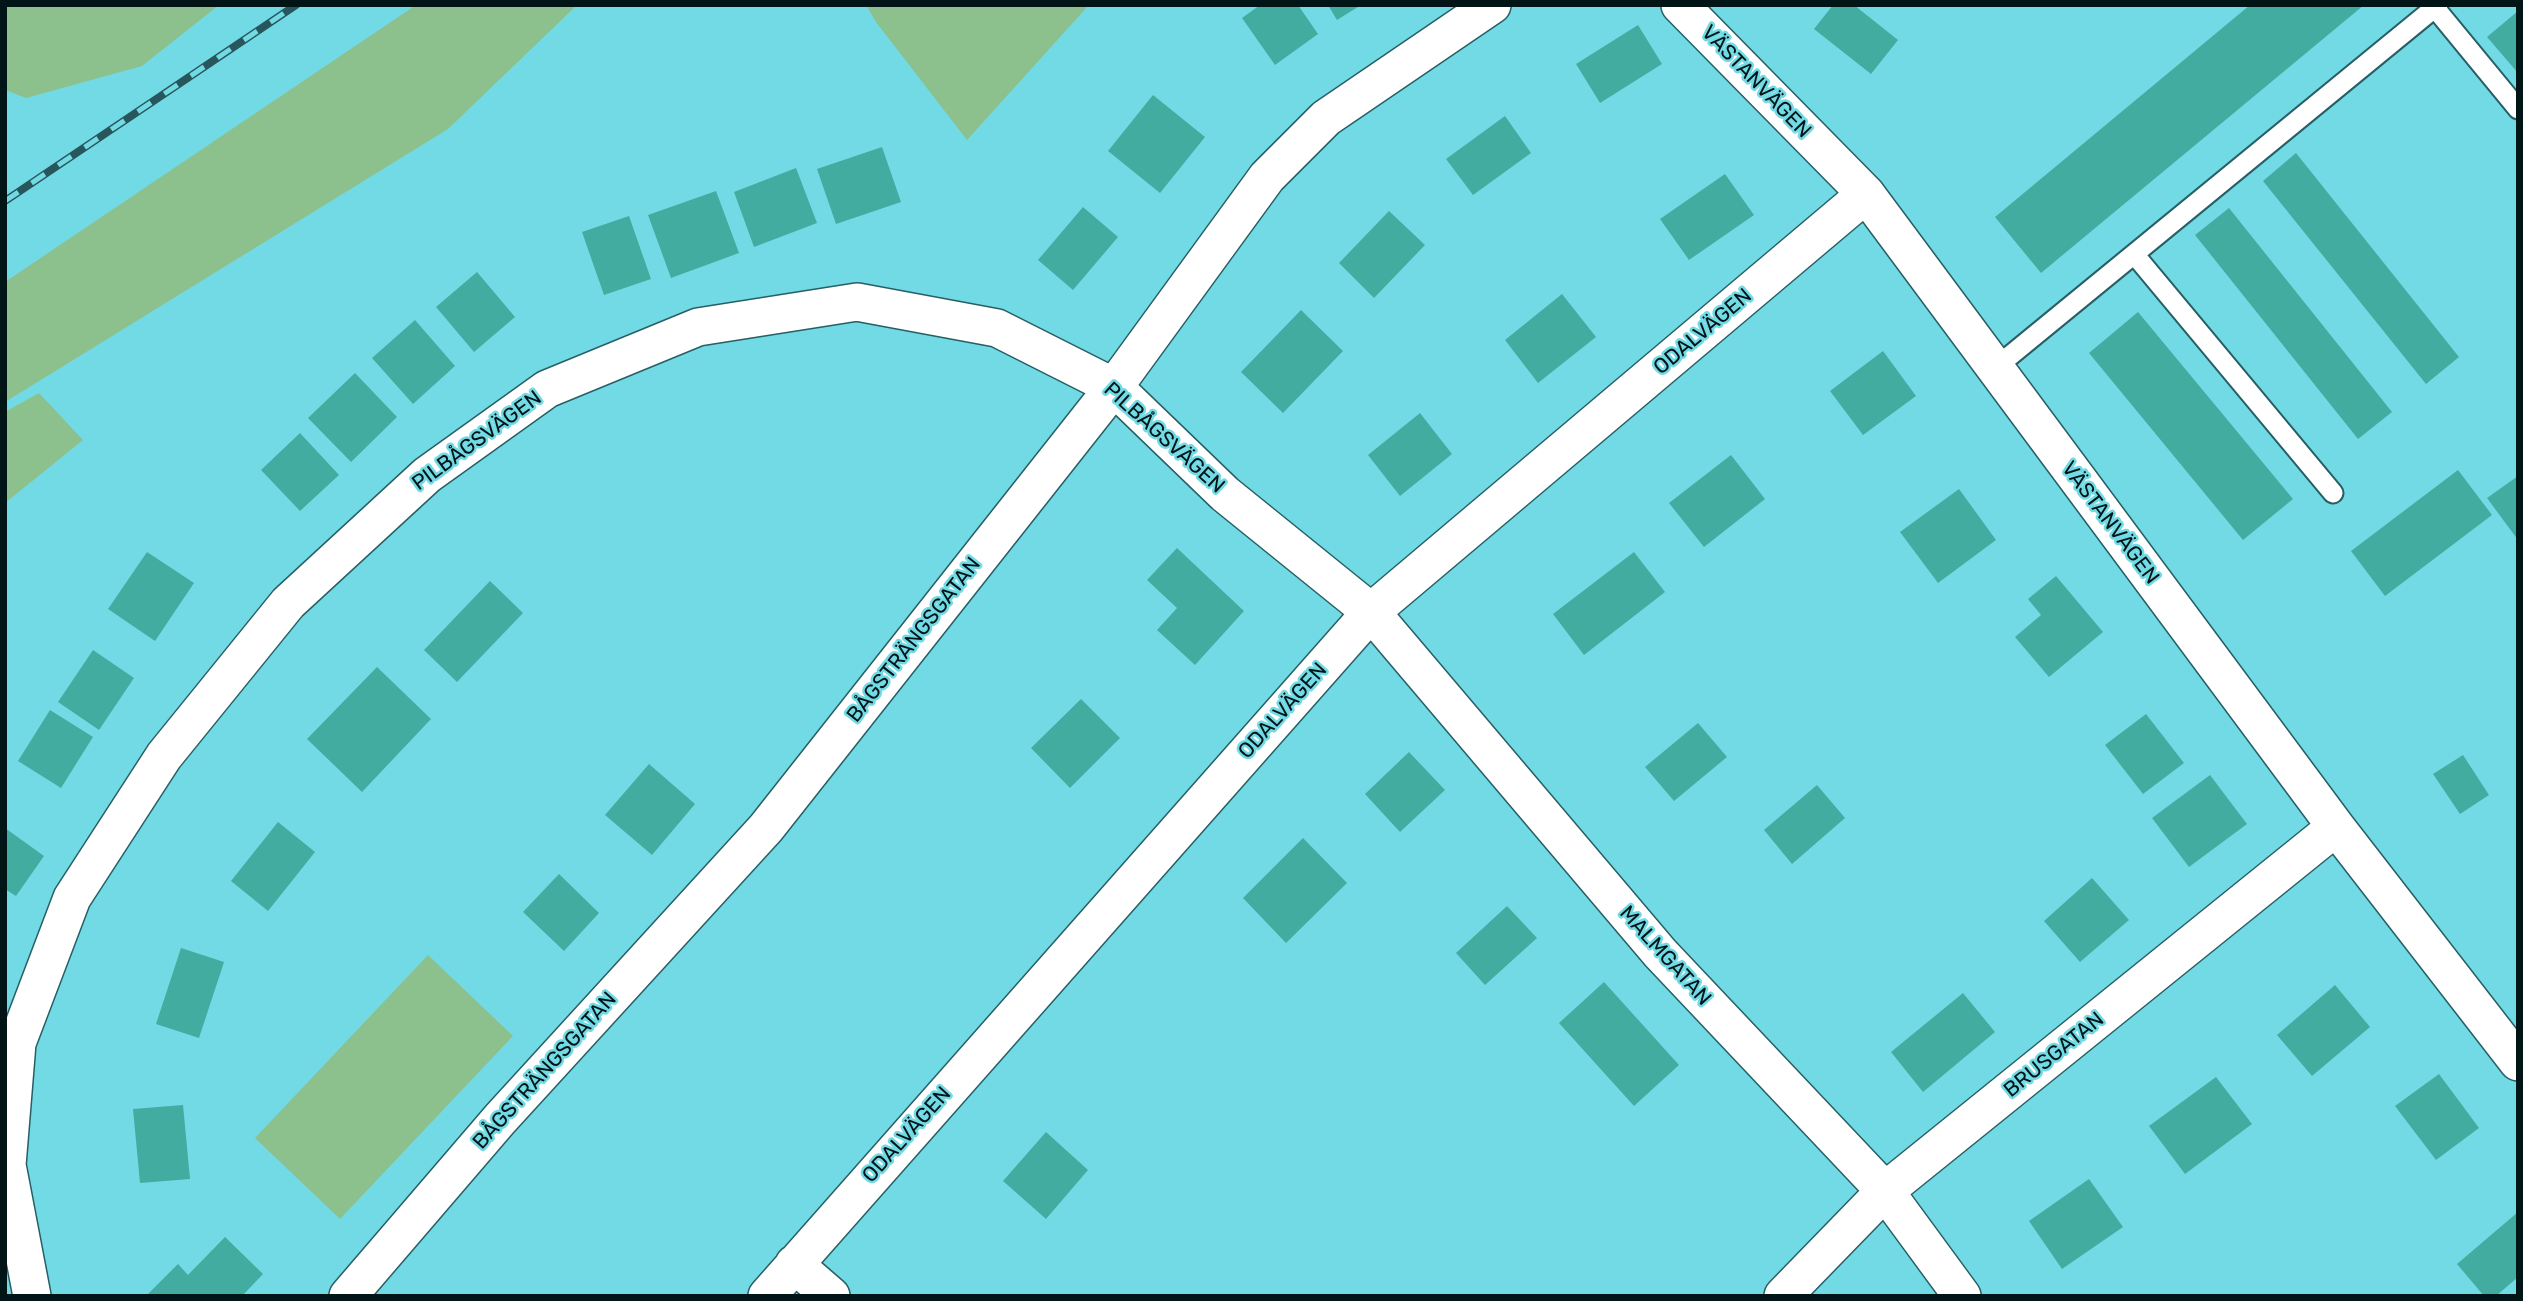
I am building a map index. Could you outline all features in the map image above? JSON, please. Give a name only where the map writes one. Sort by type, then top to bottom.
[{"type":"street","name":"BÅGSTRÄNGSGATAN","points":[[348,1296],[500,1119],[766,828],[1114,387],[1267,177],[1326,118],[1492,5]]},
{"type":"street","name":"VÄSTANVÄGEN","points":[[1680,5],[1866,194],[2336,827],[2518,1062]]},
{"type":"street","name":"ODALVÄGEN","points":[[767,1296],[1371,612],[1866,194]]},
{"type":"street","name":"PILBÅGSVÄGEN","points":[[32,1296],[7,1166],[18,1043],[72,898],[164,755],[288,603],[427,475],[547,389],[698,327],[857,302],[997,328],[1114,387],[1225,494],[1371,612]]},
{"type":"street","name":"MALMGATAN","points":[[1371,612],[1660,953],[1885,1191],[1962,1296]]},
{"type":"street","name":"BRUSGATAN","points":[[1783,1296],[1885,1191],[2336,827]]},
{"type":"street","points":[[793,1264],[831,1296]]},
{"type":"lane","points":[[1995,368],[2437,7],[2518,109]]},
{"type":"lane","points":[[2134,254],[2333,493]]},
{"type":"green space","points":[[5,5],[219,5],[142,66],[26,98],[5,90]]},
{"type":"green space","points":[[416,5],[577,5],[448,129],[5,402],[5,282]]},
{"type":"green space","points":[[866,5],[1089,5],[967,140],[876,22]]},
{"type":"green space","points":[[39,393],[83,440],[5,503],[5,412]]},
{"type":"green space","points":[[428,955],[513,1036],[340,1219],[255,1138]]},
{"type":"building","points":[[1260,5],[1298,5],[1318,34],[1275,65],[1242,18]]},
{"type":"building","points":[[1328,5],[1361,5],[1337,20]]},
{"type":"building","points":[[1833,5],[1854,5],[1898,40],[1871,74],[1814,29]]},
{"type":"building","points":[[2250,5],[2364,5],[2041,273],[1995,217]]},
{"type":"building","points":[[2518,11],[2518,73],[2487,37]]},
{"type":"building","points":[[1638,25],[1662,64],[1600,103],[1576,64]]},
{"type":"building","points":[[1153,95],[1205,137],[1160,193],[1108,151]]},
{"type":"building","points":[[1505,116],[1531,153],[1473,195],[1446,159]]},
{"type":"building","points":[[882,147],[901,202],[836,224],[817,169]]},
{"type":"building","points":[[2296,153],[2459,357],[2426,384],[2263,181]]},
{"type":"building","points":[[796,168],[817,223],[754,247],[734,192]]},
{"type":"building","points":[[1725,174],[1754,215],[1689,260],[1660,219]]},
{"type":"building","points":[[716,191],[739,253],[671,278],[648,215]]},
{"type":"building","points":[[1083,207],[1118,237],[1073,290],[1038,260]]},
{"type":"building","points":[[2229,208],[2392,412],[2358,439],[2195,235]]},
{"type":"building","points":[[1389,211],[1425,245],[1374,298],[1339,263]]},
{"type":"building","points":[[629,216],[651,279],[604,295],[582,232]]},
{"type":"building","points":[[477,272],[515,317],[474,352],[436,307]]},
{"type":"building","points":[[1562,294],[1596,337],[1538,383],[1505,340]]},
{"type":"building","points":[[1301,310],[1343,351],[1283,413],[1241,372]]},
{"type":"building","points":[[2138,312],[2293,499],[2243,540],[2089,353]]},
{"type":"building","points":[[415,320],[455,366],[413,404],[372,358]]},
{"type":"building","points":[[1883,351],[1916,396],[1863,435],[1830,391]]},
{"type":"building","points":[[355,373],[397,417],[351,462],[308,418]]},
{"type":"building","points":[[1420,413],[1452,454],[1400,496],[1368,455]]},
{"type":"building","points":[[300,433],[339,475],[300,511],[261,470]]},
{"type":"building","points":[[1731,455],[1765,499],[1704,547],[1669,503]]},
{"type":"building","points":[[2458,470],[2492,515],[2385,596],[2351,551]]},
{"type":"building","points":[[2518,476],[2518,540],[2487,498]]},
{"type":"building","points":[[1959,489],[1996,540],[1938,583],[1900,532]]},
{"type":"building","points":[[1177,548],[1244,611],[1195,665],[1157,630],[1177,608],[1147,580]]},
{"type":"building","points":[[147,552],[194,583],[155,641],[108,609]]},
{"type":"building","points":[[1634,552],[1665,592],[1584,655],[1553,614]]},
{"type":"building","points":[[2056,576],[2103,632],[2049,677],[2015,637],[2041,615],[2028,599]]},
{"type":"building","points":[[490,581],[523,613],[457,682],[424,650]]},
{"type":"building","points":[[93,650],[134,678],[99,730],[58,702]]},
{"type":"building","points":[[377,667],[431,719],[362,792],[307,739]]},
{"type":"building","points":[[1081,699],[1120,738],[1070,788],[1031,748]]},
{"type":"building","points":[[50,710],[93,737],[61,788],[18,761]]},
{"type":"building","points":[[2146,714],[2184,763],[2143,794],[2105,745]]},
{"type":"building","points":[[1698,723],[1727,757],[1674,801],[1645,767]]},
{"type":"building","points":[[1409,752],[1445,790],[1400,832],[1365,794]]},
{"type":"building","points":[[2463,755],[2489,795],[2460,814],[2433,774]]},
{"type":"building","points":[[649,764],[695,804],[652,855],[605,815]]},
{"type":"building","points":[[2210,775],[2247,824],[2189,867],[2152,818]]},
{"type":"building","points":[[1817,785],[1845,818],[1792,864],[1764,830]]},
{"type":"building","points":[[278,822],[315,852],[268,911],[231,881]]},
{"type":"building","points":[[5,828],[44,856],[16,896],[5,889]]},
{"type":"building","points":[[1303,838],[1347,883],[1286,943],[1243,898]]},
{"type":"building","points":[[559,874],[599,913],[564,951],[523,912]]},
{"type":"building","points":[[2092,878],[2129,920],[2080,962],[2044,921]]},
{"type":"building","points":[[1507,906],[1537,938],[1485,985],[1456,953]]},
{"type":"building","points":[[181,948],[224,962],[199,1038],[156,1024]]},
{"type":"building","points":[[1604,982],[1679,1065],[1634,1106],[1559,1023]]},
{"type":"building","points":[[2335,985],[2370,1027],[2312,1076],[2277,1035]]},
{"type":"building","points":[[1963,993],[1995,1032],[1923,1092],[1891,1052]]},
{"type":"building","points":[[2439,1074],[2479,1128],[2436,1160],[2395,1106]]},
{"type":"building","points":[[2216,1077],[2252,1124],[2185,1174],[2149,1126]]},
{"type":"building","points":[[183,1105],[190,1179],[140,1183],[133,1109]]},
{"type":"building","points":[[1046,1132],[1088,1170],[1046,1219],[1003,1181]]},
{"type":"building","points":[[2089,1179],[2123,1227],[2062,1269],[2029,1221]]},
{"type":"building","points":[[2518,1212],[2518,1277],[2496,1296],[2484,1296],[2457,1264]]},
{"type":"building","points":[[225,1237],[263,1274],[242,1296],[148,1294],[178,1264],[188,1275]]},
{"type":"railway","points":[[5,201],[296,5]]}]
